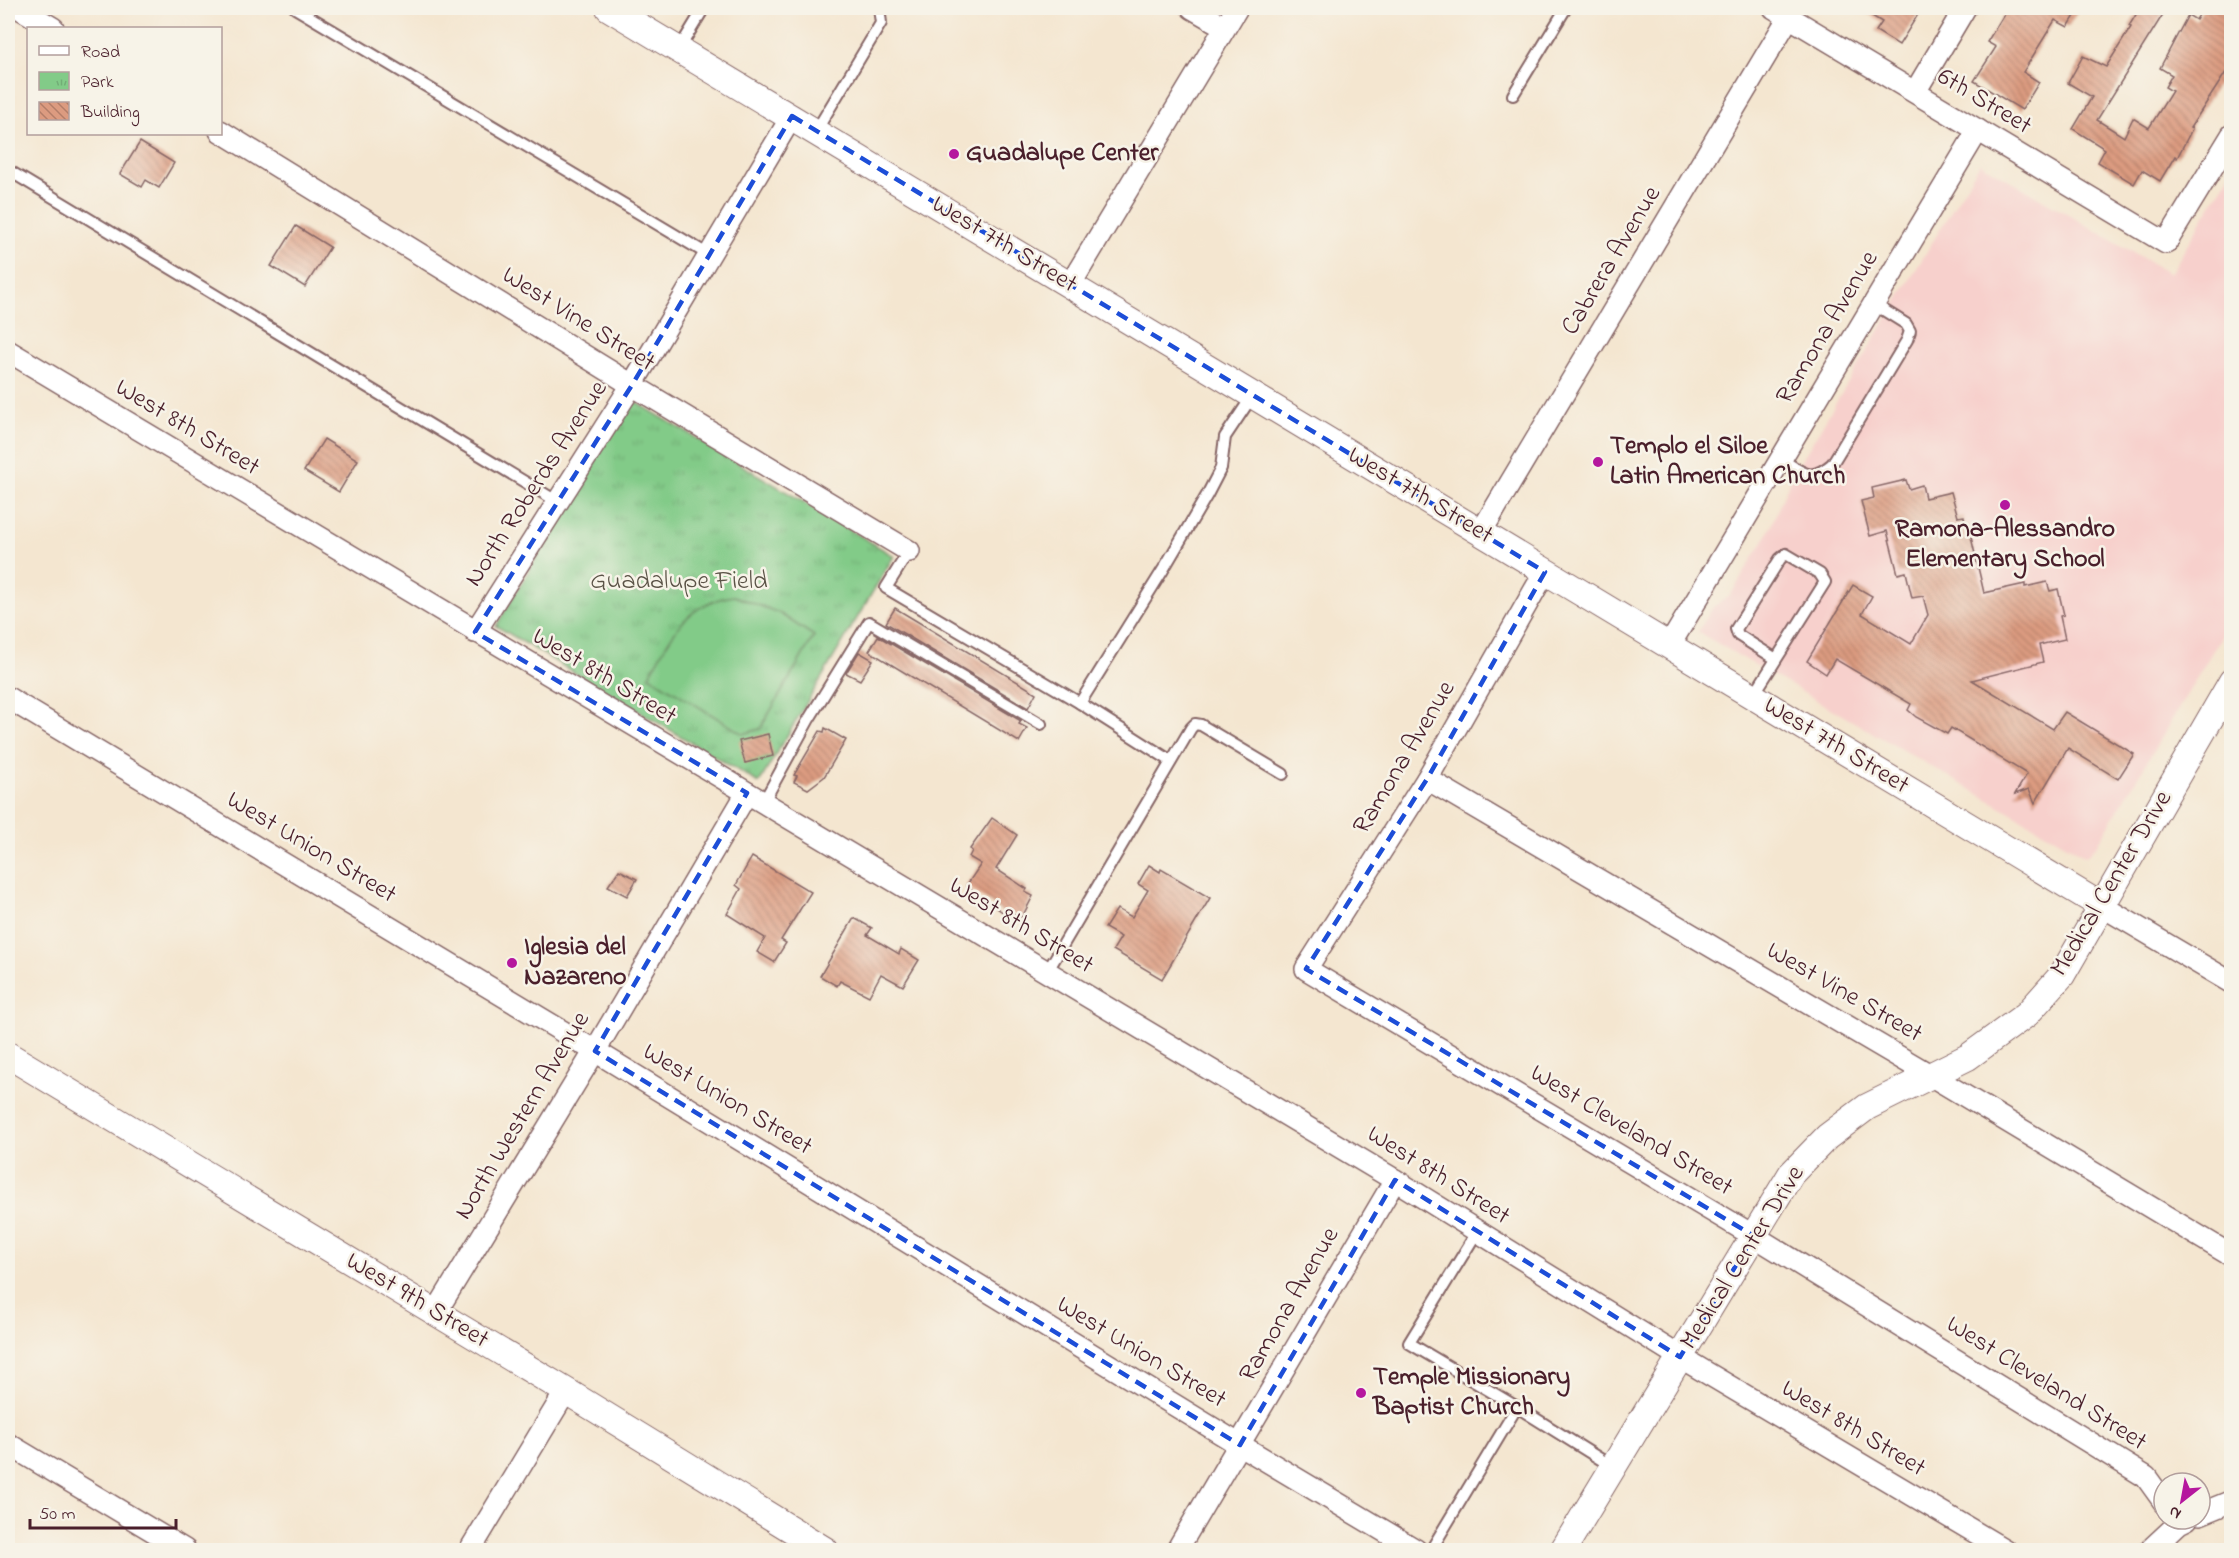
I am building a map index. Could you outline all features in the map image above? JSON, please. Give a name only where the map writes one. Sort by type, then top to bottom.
[{"type":"street","points":[[19,8],[51,27]]},
{"type":"street","name":"West 7th Street","points":[[609,8],[792,116],[1545,572],[2232,982]]},
{"type":"street","points":[[1192,8],[1225,27]]},
{"type":"street","points":[[1070,285],[1237,8]]},
{"type":"street","points":[[1915,92],[1965,8]]},
{"type":"street","name":"6th Street","points":[[1781,12],[2166,243],[2232,135]]},
{"type":"street","name":"Cabrera Avenue","points":[[1481,532],[1781,12]]},
{"type":"street","name":"North Roberds Avenue","points":[[475,632],[632,385],[792,116]]},
{"type":"street","name":"Ramona Avenue","points":[[1669,646],[1978,130]]},
{"type":"street","name":"West Vine Street","points":[[222,132],[632,385],[909,551]]},
{"type":"street","name":"West 8th Street","points":[[8,351],[1395,1180],[1680,1357],[2005,1551]]},
{"type":"street","name":"Ramona Avenue","points":[[1306,969],[1426,779],[1545,572]]},
{"type":"street","name":"Medical Center Drive","points":[[1563,1551],[1791,1174],[1827,1137],[1867,1107],[1968,1057],[2027,1014],[2062,975],[2100,905],[2232,681]]},
{"type":"street","name":"West Union Street","points":[[8,698],[595,1051],[1416,1551]]},
{"type":"street","name":"West Vine Street","points":[[1426,779],[1930,1075],[2232,1256]]},
{"type":"street","name":"North Western Avenue","points":[[436,1312],[595,1051],[755,798]]},
{"type":"street","name":"West Cleveland Street","points":[[1306,969],[1754,1236],[2146,1477],[2152,1485]]},
{"type":"street","name":"West 9th Street","points":[[8,1054],[566,1390],[825,1551]]},
{"type":"street","name":"Ramona Avenue","points":[[1177,1551],[1395,1180]]},
{"type":"street","points":[[470,1551],[566,1390]]},
{"type":"street","points":[[8,1444],[185,1551]]},
{"type":"street","points":[[2212,1509],[2232,1501]]},
{"type":"street","points":[[2150,1551],[2170,1531]]},
{"type":"lane","points":[[295,8],[709,255]]},
{"type":"lane","points":[[679,49],[704,8]]},
{"type":"lane","points":[[816,131],[881,23],[879,8]]},
{"type":"lane","points":[[1513,95],[1566,8]]},
{"type":"lane","points":[[8,170],[558,502]]},
{"type":"lane","points":[[1781,459],[1808,475],[1820,474],[1832,464],[1907,340],[1910,331],[1906,324],[1874,304]]},
{"type":"lane","points":[[1080,704],[1207,495],[1221,468],[1225,438],[1252,395]]},
{"type":"lane","points":[[909,551],[886,588],[1171,761]]},
{"type":"lane","points":[[1753,696],[1825,582],[1820,574],[1786,554],[1780,559],[1736,629],[1738,635],[1776,659]]},
{"type":"lane","points":[[755,798],[809,719],[868,622],[1041,724]]},
{"type":"lane","points":[[1047,972],[1195,724],[1283,774]]},
{"type":"lane","points":[[1477,1232],[1409,1342],[1613,1467]]},
{"type":"lane","points":[[1431,1551],[1517,1407]]},
{"type":"highlighted area","points":[[792,116],[1545,572],[1427,779],[1306,969],[1754,1236],[1680,1357],[1395,1180],[1240,1445],[595,1051],[747,793],[475,632],[632,385]]},
{"type":"shaded area","name":"Ramona-Alessandro Elementary School","points":[[1980,163],[2170,274],[2231,172],[2231,620],[2098,844],[2086,856],[1698,632],[1713,607],[1730,596],[1767,535],[1792,476]]},
{"type":"green space","name":"Guadalupe Field","points":[[631,399],[894,556],[759,783],[496,626]]},
{"type":"green space","points":[[734,596],[779,613],[814,636],[760,729],[743,734],[649,676],[672,635],[681,624],[703,606]]},
{"type":"building","points":[[1859,8],[1922,8],[1899,45],[1876,31],[1882,22]]},
{"type":"building","points":[[2008,8],[2080,8],[2068,27],[2055,20],[2023,72],[2039,82],[2022,110],[1974,81],[1996,47],[1987,42]]},
{"type":"building","points":[[2140,8],[2167,8],[2097,120],[2124,137],[2133,118],[2149,128],[2172,91],[2165,87],[2172,75],[2160,68],[2188,15],[2196,20],[2203,8],[2232,8],[2232,63],[2190,128],[2192,129],[2177,158],[2175,156],[2160,181],[2142,170],[2134,184],[2098,162],[2105,149],[2073,129],[2092,97],[2068,83],[2083,56],[2106,67]]},
{"type":"building","points":[[140,142],[174,163],[159,188],[146,180],[142,187],[120,174]]},
{"type":"building","points":[[296,226],[330,247],[305,287],[271,266]]},
{"type":"building","points":[[324,439],[358,460],[339,492],[304,471]]},
{"type":"building","points":[[1906,480],[1909,489],[1922,485],[1925,498],[1951,492],[1958,517],[1964,516],[1965,525],[1968,524],[1984,593],[2025,584],[2025,587],[2047,582],[2050,591],[2058,589],[2064,615],[2060,616],[2065,639],[2039,645],[2043,662],[1972,680],[2053,729],[2065,712],[2134,754],[2118,779],[2068,748],[2035,803],[2029,789],[2015,794],[2027,774],[1951,728],[1947,734],[1916,717],[1908,710],[1911,704],[1835,659],[1826,674],[1807,661],[1853,585],[1872,596],[1862,614],[1911,644],[1928,615],[1923,596],[1912,598],[1906,572],[1898,574],[1887,531],[1870,536],[1861,501],[1874,498],[1872,488]]},
{"type":"building","points":[[895,608],[1036,693],[1028,708],[886,623]]},
{"type":"building","points":[[878,636],[1021,721],[1019,724],[1027,728],[1019,742],[869,651]]},
{"type":"building","points":[[859,652],[873,660],[860,680],[846,673]]},
{"type":"building","points":[[825,728],[846,740],[824,777],[808,789],[794,782],[797,776],[794,775],[820,731],[824,732]]},
{"type":"building","points":[[768,734],[773,756],[745,763],[739,741]]},
{"type":"building","points":[[992,818],[1017,835],[996,869],[1027,889],[1025,892],[1033,896],[1022,917],[1014,914],[1011,918],[966,886],[981,864],[969,857],[972,851],[970,849]]},
{"type":"building","points":[[752,857],[811,892],[781,940],[786,943],[774,962],[757,952],[765,938],[727,914],[741,889],[736,885]]},
{"type":"building","points":[[1149,865],[1160,872],[1161,869],[1210,898],[1162,979],[1113,950],[1121,937],[1105,928],[1117,909],[1132,917],[1148,890],[1138,884]]},
{"type":"building","points":[[619,870],[637,879],[627,896],[608,886]]},
{"type":"building","points":[[854,918],[872,928],[867,935],[899,954],[901,949],[919,960],[903,986],[881,974],[869,996],[840,981],[837,986],[820,976]]},
{"type":"place","name":"Guadalupe Center","points":[[954,154]]},
{"type":"place","name":"Templo el Siloe Latin American Church","points":[[1598,462]]},
{"type":"place","name":"Ramona-Alessandro Elementary School","points":[[2005,505]]},
{"type":"place","name":"Iglesia del Nazareno","points":[[512,963]]},
{"type":"place","name":"Temple Missionary Baptist Church","points":[[1361,1393]]}]
